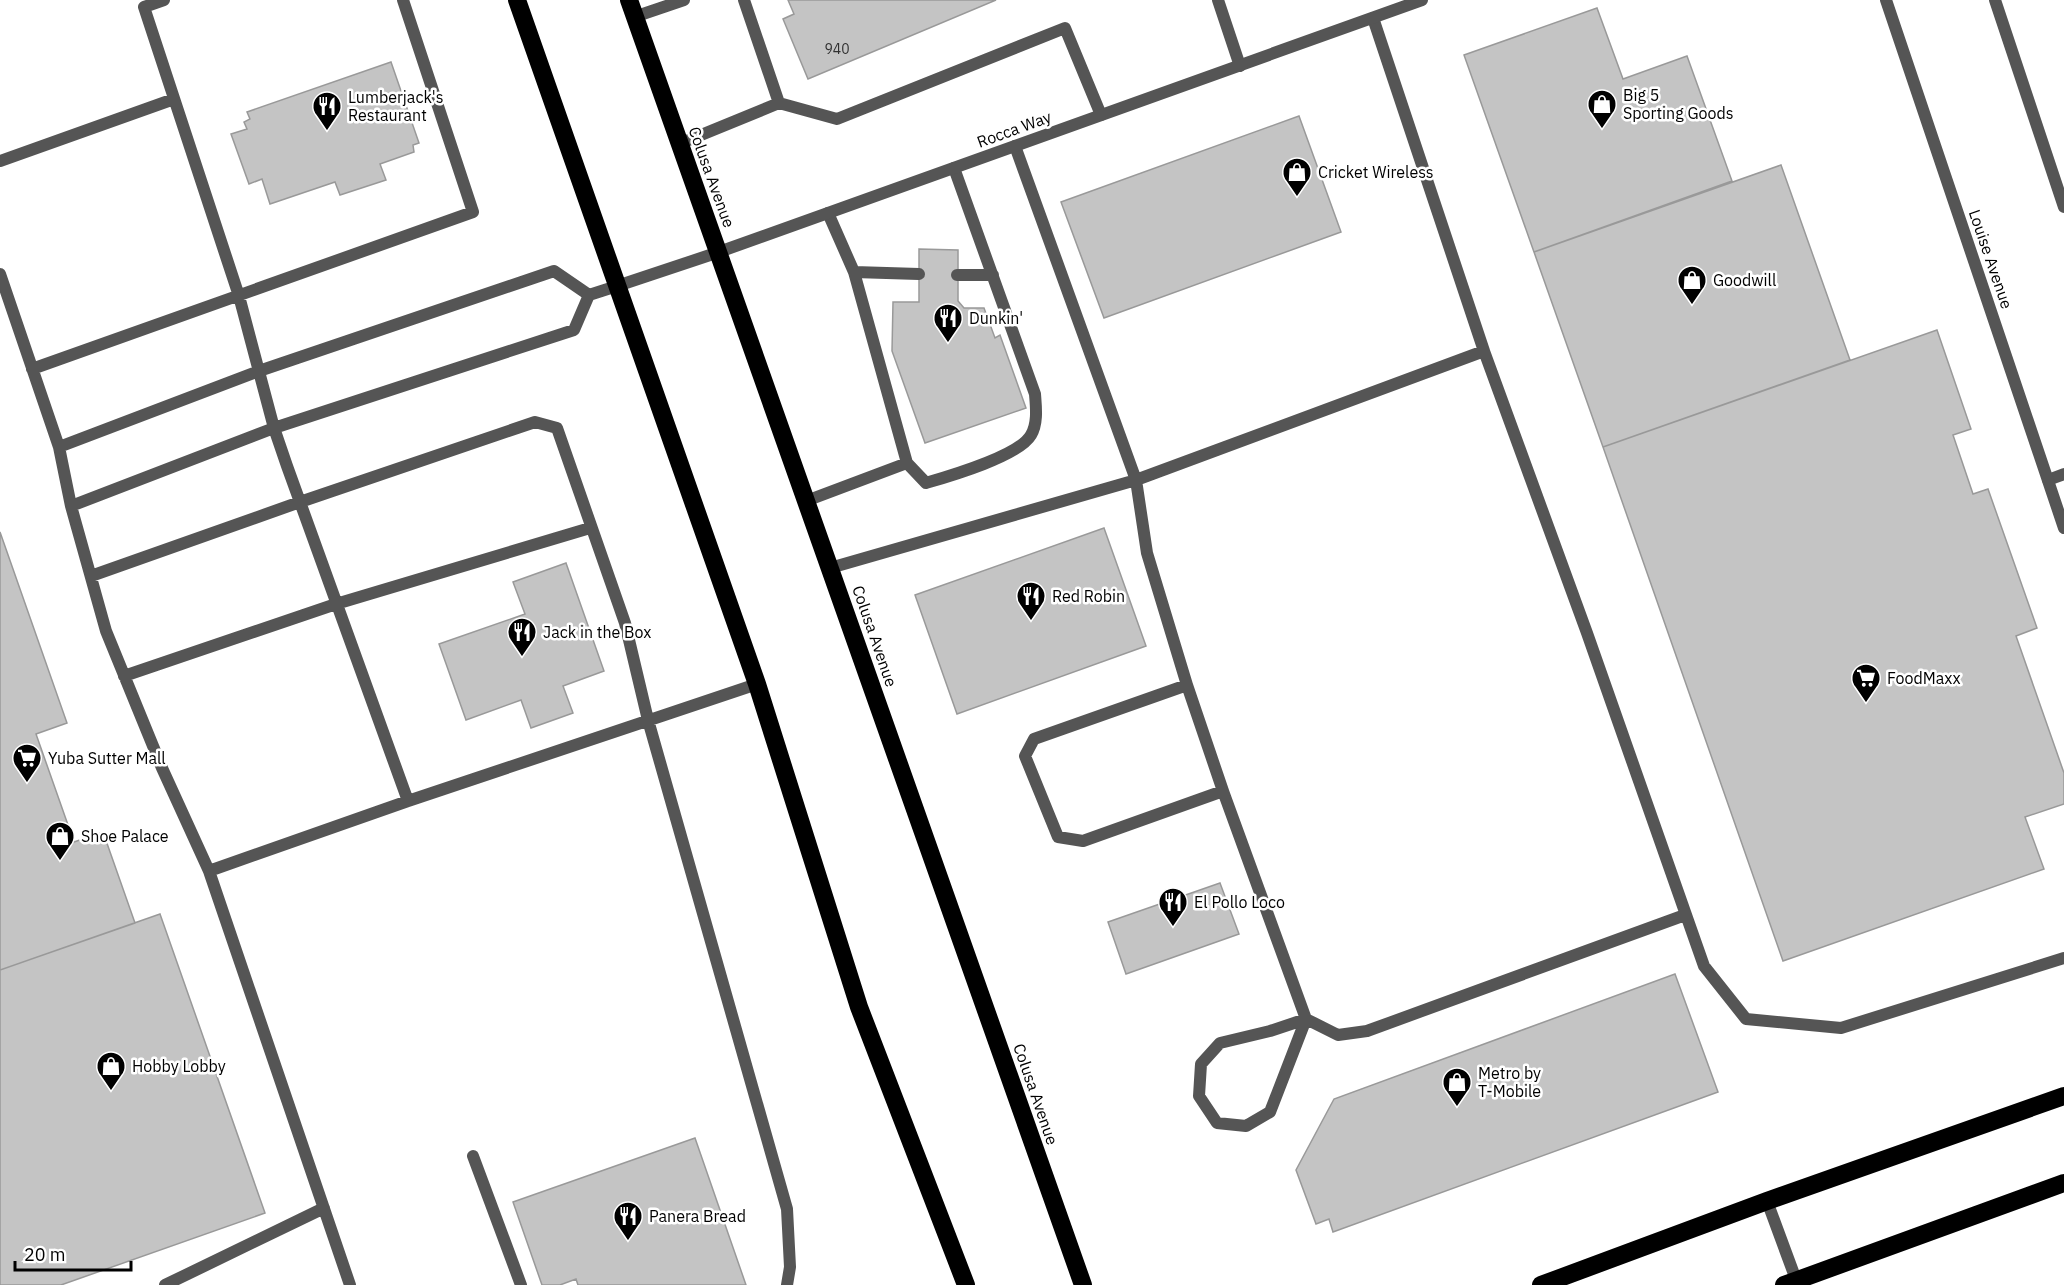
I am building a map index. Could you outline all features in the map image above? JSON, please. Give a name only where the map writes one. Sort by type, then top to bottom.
[{"type":"highway","points":[[517,0],[757,684],[859,1007],[966,1285]]},
{"type":"highway","name":"Colusa Avenue","points":[[632,8],[678,144],[719,252],[1083,1285]]},
{"type":"highway","points":[[1541,1285],[1767,1201],[2064,1096]]},
{"type":"highway","points":[[1793,1283],[2064,1183]]},
{"type":"street","points":[[164,0],[144,8],[238,296],[274,428],[408,801]]},
{"type":"street","points":[[32,369],[473,212],[403,0]]},
{"type":"street","points":[[632,8],[684,0]]},
{"type":"street","points":[[744,0],[779,103]]},
{"type":"street","points":[[1218,0],[1240,66]]},
{"type":"street","name":"Rocca Way","points":[[589,295],[719,252],[1422,0]]},
{"type":"street","name":"Louise Avenue","points":[[1886,0],[2064,528]]},
{"type":"street","points":[[1995,0],[2064,207]]},
{"type":"street","points":[[1373,18],[1484,351],[1587,633],[1704,966],[1746,1019],[1841,1028],[2064,958]]},
{"type":"street","points":[[678,144],[779,103],[837,119],[1065,28],[1101,115]]},
{"type":"street","points":[[0,161],[174,99]]},
{"type":"street","points":[[1015,146],[1136,480],[1147,552],[1187,685],[1306,1019],[1270,1112],[1246,1126],[1217,1124],[1199,1096],[1201,1064],[1220,1043],[1270,1031],[1306,1019],[1338,1035],[1366,1031],[1686,915]]},
{"type":"street","points":[[828,213],[854,272],[907,464],[926,483],[951,476],[1013,451],[1030,436],[1035,425],[1037,410],[1035,394],[954,168]]},
{"type":"street","points":[[59,447],[259,371],[554,272],[589,295],[574,330],[274,428],[71,506]]},
{"type":"street","points":[[854,272],[919,274]]},
{"type":"street","points":[[0,274],[59,447],[71,506],[106,632],[162,768],[209,871],[350,1285]]},
{"type":"street","points":[[957,275],[993,275]]},
{"type":"street","points":[[830,568],[1136,480],[1484,351]]},
{"type":"street","points":[[91,576],[534,422],[557,428],[625,623],[648,720],[787,1209],[790,1267],[787,1285]]},
{"type":"street","points":[[806,501],[907,464]]},
{"type":"street","points":[[2048,480],[2064,474]]},
{"type":"street","points":[[124,676],[336,604],[590,528]]},
{"type":"street","points":[[209,871],[408,801],[757,684]]},
{"type":"street","points":[[1187,685],[1034,739],[1025,756],[1058,837],[1083,841],[1223,791]]},
{"type":"street","points":[[473,1156],[521,1285]]},
{"type":"street","points":[[1767,1201],[1793,1283]]},
{"type":"street","points":[[165,1285],[324,1208]]},
{"type":"building","points":[[788,0],[996,0],[808,79],[783,19],[794,14]]},
{"type":"building","name":"Big 5 Sporting Goods","points":[[1597,8],[1623,79],[1687,56],[1732,181],[1534,252],[1464,55]]},
{"type":"building","name":"Lumberjack's Restaurant","points":[[391,62],[419,143],[413,145],[414,152],[380,164],[386,180],[340,195],[335,182],[270,204],[262,179],[249,184],[231,134],[247,129],[244,122],[250,119],[247,112]]},
{"type":"building","points":[[1299,116],[1341,232],[1104,318],[1061,202]]},
{"type":"building","name":"Goodwill","points":[[1781,165],[1850,360],[1603,447],[1534,252]]},
{"type":"building","name":"Dunkin'","points":[[919,249],[958,250],[958,301],[964,308],[984,308],[995,338],[1000,335],[1026,408],[925,443],[892,351],[893,302],[919,302]]},
{"type":"building","name":"FoodMaxx","points":[[1937,330],[1971,429],[1953,435],[1973,494],[1988,489],[2037,628],[2016,636],[2064,773],[2064,804],[2025,817],[2044,869],[1783,961],[1603,447]]},
{"type":"building","name":"Red Robin","points":[[1104,528],[1146,646],[957,714],[915,595]]},
{"type":"building","name":"Yuba Sutter Mall","points":[[0,532],[67,723],[36,734],[74,842],[103,832],[135,923],[0,970]]},
{"type":"building","name":"Jack in the Box","points":[[566,563],[604,671],[563,686],[573,713],[531,728],[521,700],[466,720],[439,644],[525,614],[513,582]]},
{"type":"building","name":"El Pollo Loco","points":[[1220,883],[1239,934],[1126,974],[1108,922]]},
{"type":"building","name":"Hobby Lobby","points":[[160,914],[265,1213],[61,1285],[0,1285],[0,970]]},
{"type":"building","points":[[1675,974],[1718,1092],[1333,1232],[1329,1219],[1316,1224],[1296,1170],[1334,1099]]},
{"type":"building","name":"Panera Bread","points":[[695,1138],[746,1285],[578,1285],[576,1279],[560,1285],[542,1285],[513,1202]]},
{"type":"place","name":"Big 5 Sporting Goods","points":[[1602,130]]},
{"type":"place","name":"Lumberjack's Restaurant","points":[[327,132]]},
{"type":"place","name":"Cricket Wireless","points":[[1297,198]]},
{"type":"place","name":"Goodwill","points":[[1692,306]]},
{"type":"place","name":"Dunkin'","points":[[948,344]]},
{"type":"place","name":"Red Robin","points":[[1031,622]]},
{"type":"place","name":"Jack in the Box","points":[[522,658]]},
{"type":"place","name":"FoodMaxx","points":[[1866,704]]},
{"type":"place","name":"Yuba Sutter Mall","points":[[27,784]]},
{"type":"place","name":"Shoe Palace","points":[[60,862]]},
{"type":"place","name":"El Pollo Loco","points":[[1173,928]]},
{"type":"place","name":"Hobby Lobby","points":[[111,1092]]},
{"type":"place","name":"Metro by T-Mobile","points":[[1457,1108]]},
{"type":"place","name":"Panera Bread","points":[[628,1242]]}]
